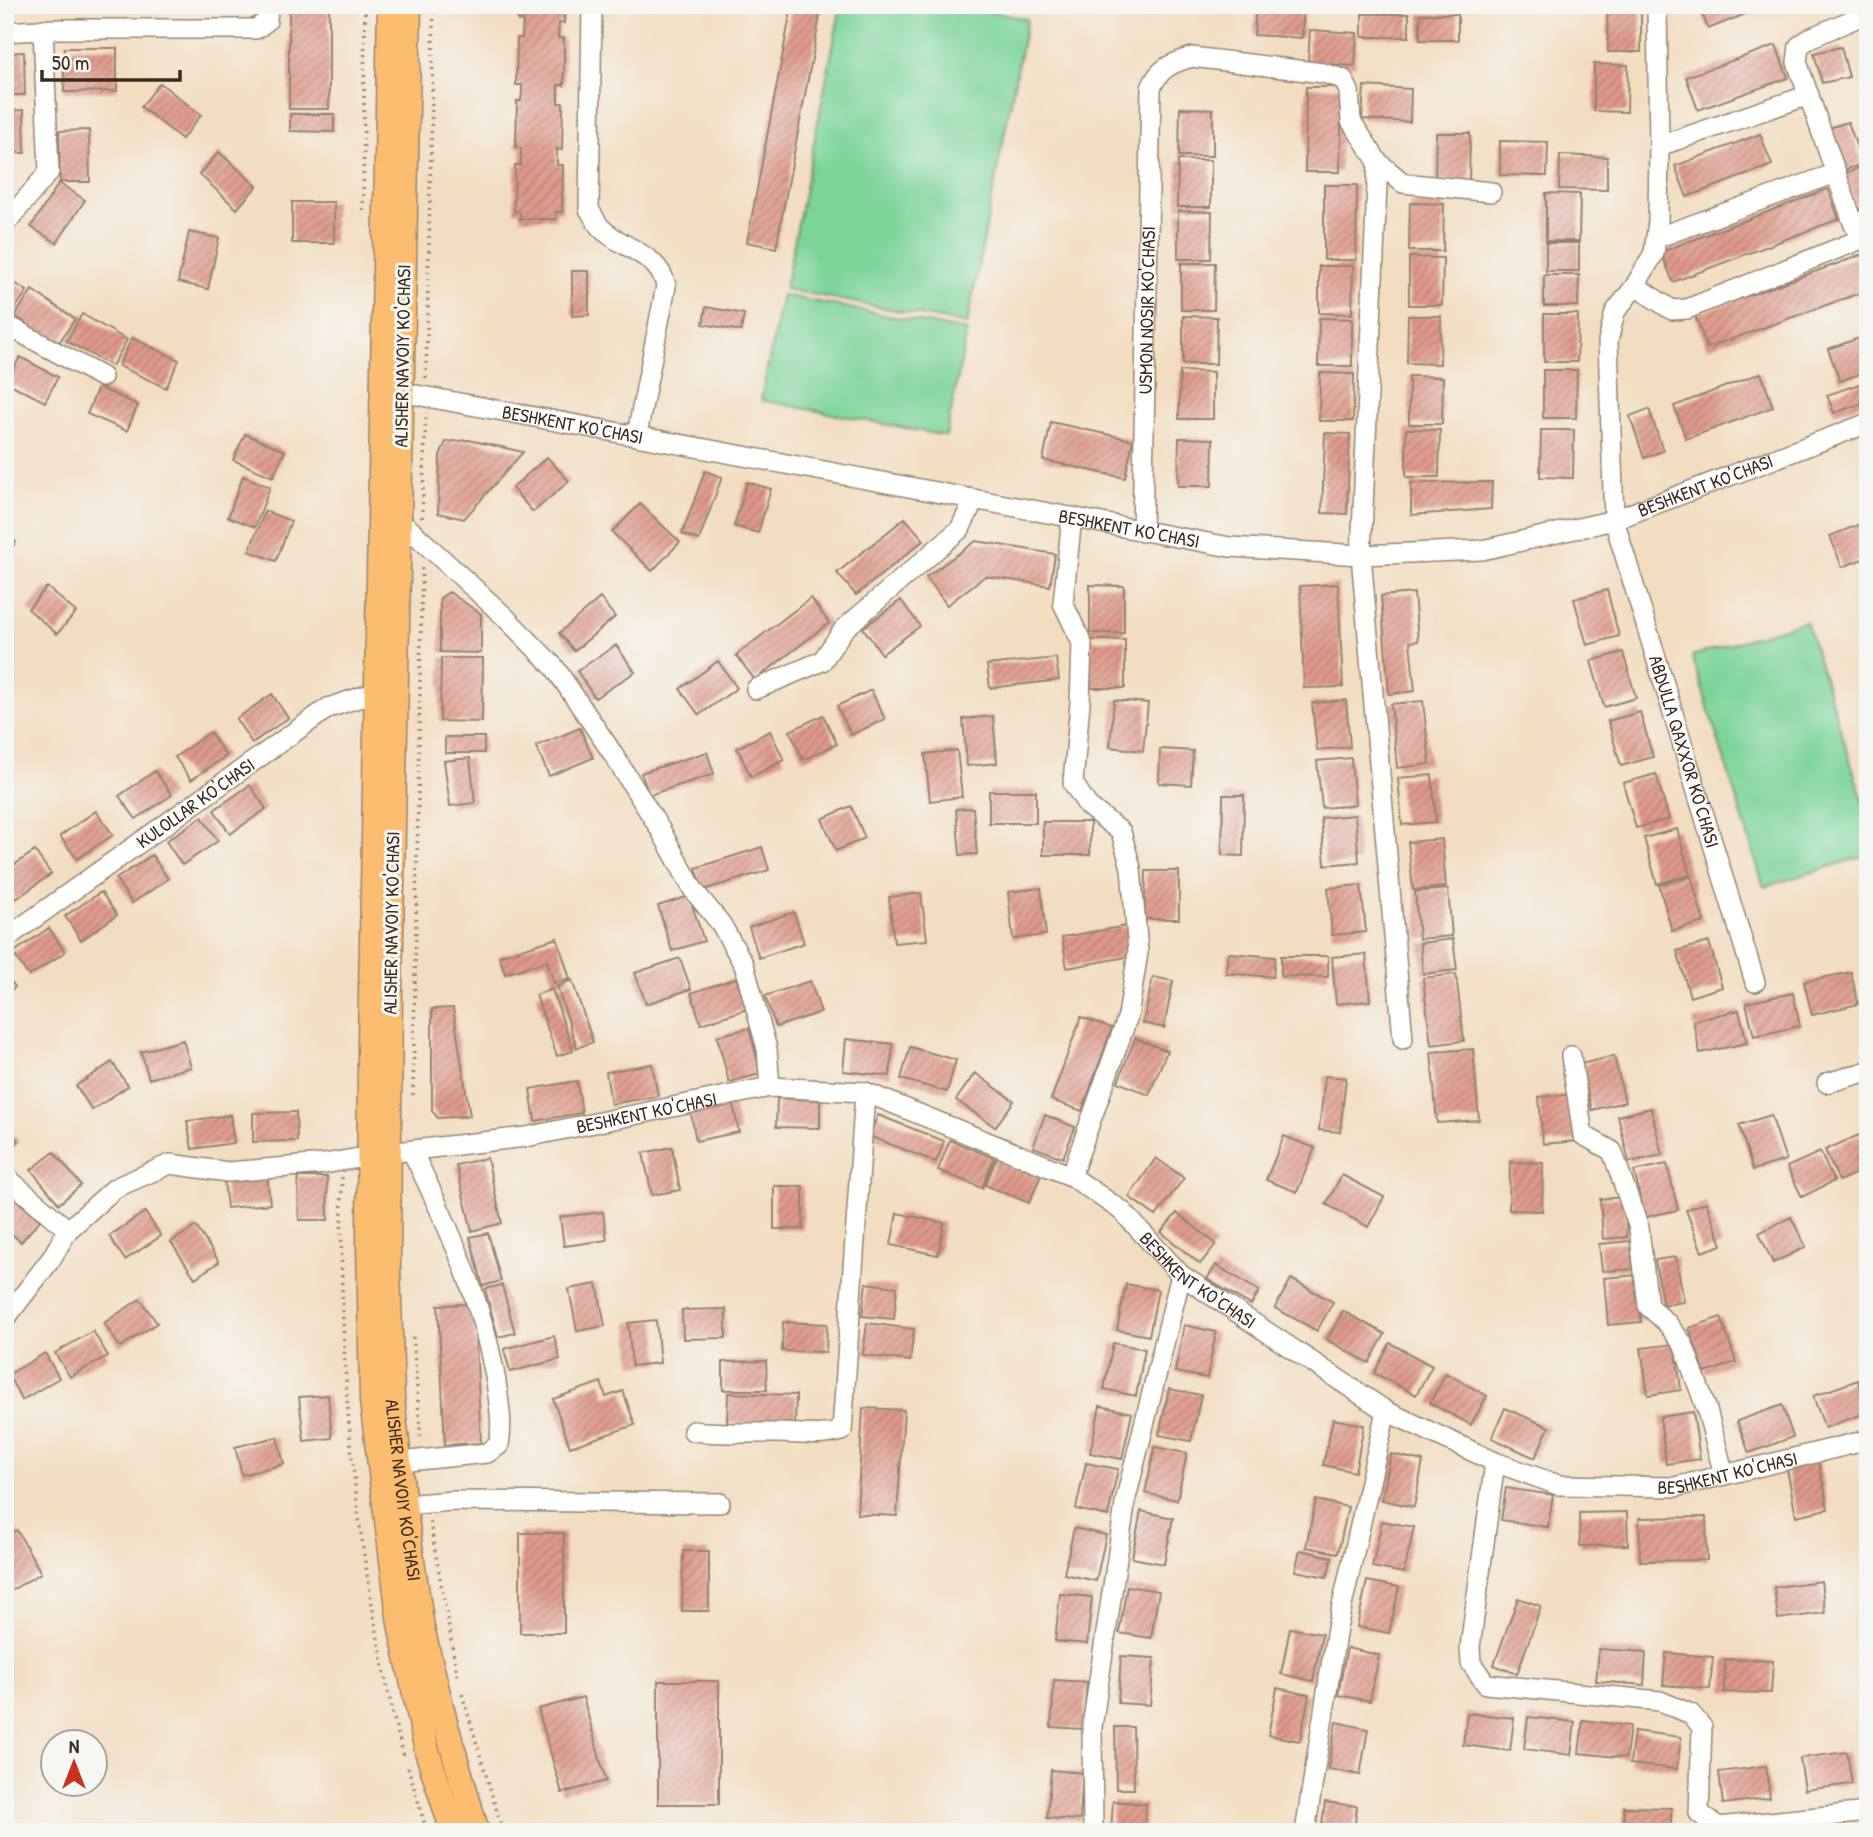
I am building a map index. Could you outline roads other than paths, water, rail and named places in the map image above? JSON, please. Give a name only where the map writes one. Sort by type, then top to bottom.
[{"type":"main road","name":"ALISHER NAVOIY KO'CHASI","points":[[386,692],[399,519],[392,390],[390,5]]},
{"type":"main road","name":"ALISHER NAVOIY KO'CHASI","points":[[409,5],[392,390],[380,503],[386,692],[390,1153],[388,1281],[392,1398],[411,1462],[416,1504],[422,1628],[420,1673],[426,1751],[453,1832]]},
{"type":"main road","name":"ALISHER NAVOIY KO'CHASI","points":[[390,1153],[372,1401],[391,1565],[420,1673],[477,1832]]},
{"type":"street","points":[[5,32],[43,29],[256,29],[267,21],[268,5]]},
{"type":"street","points":[[592,5],[589,209],[601,228],[653,262],[664,276],[666,285],[637,435]]},
{"type":"street","name":"ABDULLA QAXXOR KO'CHASI","points":[[1657,5],[1659,146],[1654,253],[1615,312],[1608,341],[1614,520],[1755,982]]},
{"type":"street","points":[[1635,285],[1672,310],[1687,309],[1866,240],[1854,225],[1797,62],[1799,46],[1812,37],[1868,13]]},
{"type":"street","points":[[5,224],[49,172],[43,29]]},
{"type":"street","name":"USMON NOSIR KO'CHASI","points":[[1142,532],[1151,88],[1157,74],[1172,63],[1192,57],[1323,73],[1343,79],[1349,91],[1352,121],[1378,162]]},
{"type":"street","points":[[1659,146],[1809,95]]},
{"type":"street","points":[[1378,162],[1403,183],[1491,192]]},
{"type":"street","points":[[1378,162],[1361,555],[1403,1039]]},
{"type":"street","points":[[1656,237],[1836,173]]},
{"type":"street","points":[[5,324],[103,377]]},
{"type":"street","name":"BESHKENT KO'CHASI","points":[[392,390],[1230,547],[1361,555],[1482,550],[1614,520],[1868,423]]},
{"type":"street","points":[[756,689],[822,661],[844,629],[960,529],[974,500]]},
{"type":"street","points":[[380,503],[503,615],[555,668],[611,751],[660,829],[694,891],[721,924],[744,965],[767,1049],[770,1087]]},
{"type":"street","points":[[1071,1176],[1128,1016],[1138,952],[1131,868],[1121,832],[1088,806],[1073,783],[1082,642],[1063,603],[1072,517]]},
{"type":"street","name":"KULOLLAR KO'CHASI","points":[[5,939],[328,708],[386,692]]},
{"type":"street","points":[[1571,1055],[1583,1135],[1612,1151],[1639,1228],[1648,1306],[1667,1323],[1683,1344],[1707,1410],[1724,1475]]},
{"type":"street","points":[[1827,1083],[1868,1071]]},
{"type":"street","name":"BESHKENT KO'CHASI","points":[[390,1153],[526,1137],[770,1087],[865,1092],[1071,1176],[1122,1211],[1181,1275],[1386,1411],[1495,1462],[1558,1485],[1675,1487],[1868,1440]]},
{"type":"street","points":[[693,1431],[723,1435],[774,1433],[824,1436],[842,1431],[865,1092]]},
{"type":"street","points":[[5,1318],[51,1259],[68,1230],[115,1188],[170,1164],[228,1171],[324,1164],[390,1153],[447,1223],[473,1287],[491,1356],[501,1413],[499,1446],[487,1453],[411,1462]]},
{"type":"street","points":[[5,1176],[68,1230]]},
{"type":"street","points":[[1093,1832],[1092,1727],[1126,1498],[1181,1275]]},
{"type":"street","points":[[1305,1832],[1336,1628],[1386,1411]]},
{"type":"street","points":[[1495,1462],[1470,1647],[1471,1663],[1486,1684],[1660,1702],[1691,1714],[1702,1727],[1699,1813],[1718,1827],[1868,1812]]},
{"type":"street","points":[[416,1504],[720,1503]]}]
